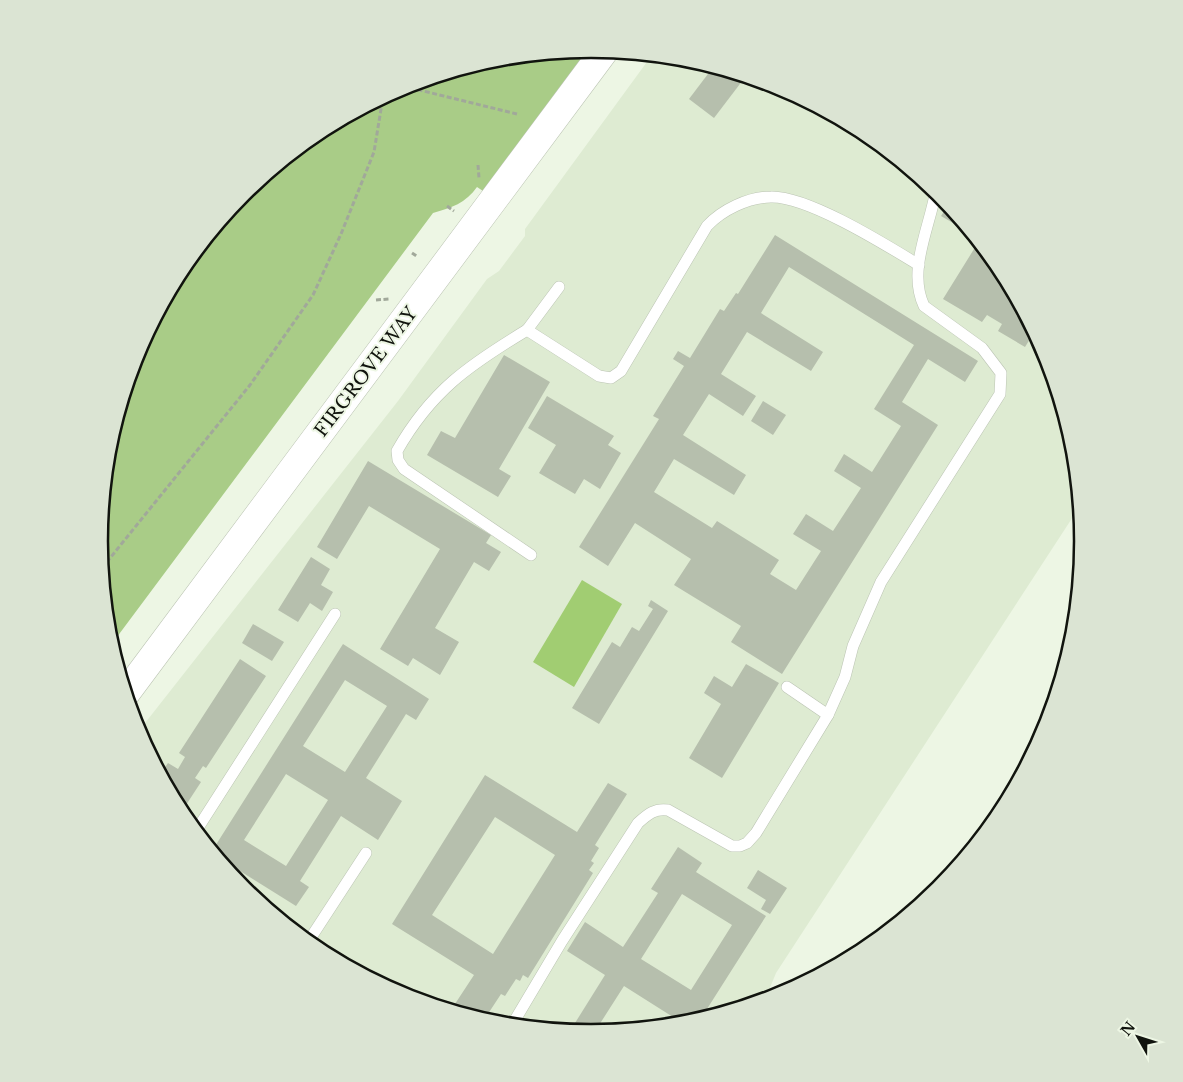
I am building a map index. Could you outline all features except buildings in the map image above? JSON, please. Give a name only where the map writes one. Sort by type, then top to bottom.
[{"type":"street","name":"FIRGROVE WAY","points":[[131,687],[599,58]]},
{"type":"lane","points":[[527,330],[599,376],[611,378],[621,370],[707,226],[719,213],[752,200],[771,197],[787,199],[819,210],[919,264]]},
{"type":"lane","points":[[516,1018],[638,823],[649,813],[660,809],[668,810],[732,846],[740,846],[747,843],[756,833],[781,795],[828,715],[845,677],[857,638],[880,582],[1000,394],[1001,373],[982,348],[924,306],[919,296],[916,278],[934,200]]},
{"type":"lane","points":[[531,555],[404,469],[398,460],[397,451],[434,398],[457,375],[527,330],[559,287]]},
{"type":"lane","points":[[200,825],[335,614]]},
{"type":"lane","points":[[787,687],[828,715]]},
{"type":"lane","points":[[312,936],[366,853]]},
{"type":"path","points":[[418,90],[517,114]]},
{"type":"path","points":[[109,560],[250,385],[313,295],[341,234],[374,152],[382,105]]},
{"type":"path","points":[[447,206],[454,211]]},
{"type":"path","points":[[412,253],[418,257]]},
{"type":"shaded area","points":[[582,58],[483,191],[477,187],[473,193],[458,204],[433,213],[117,636],[112,604],[108,541],[112,478],[124,416],[145,356],[173,299],[189,272],[228,222],[273,177],[297,157],[350,122],[406,94],[466,74],[497,67],[528,62]]},
{"type":"shaded area","points":[[647,61],[717,74],[777,94],[833,122],[886,157],[910,177],[955,222],[994,272],[1025,327],[1049,386],[1059,416],[1066,447],[1074,515],[776,973],[769,991],[717,1008],[686,1015],[655,1020],[592,1024],[528,1020],[497,1015],[466,1008],[406,988],[350,960],[297,925],[273,905],[228,860],[189,810],[158,755],[144,724],[398,401],[487,279],[499,271],[525,236],[525,229]]},
{"type":"shaded area","points":[[582,580],[622,604],[574,687],[533,662]]}]
